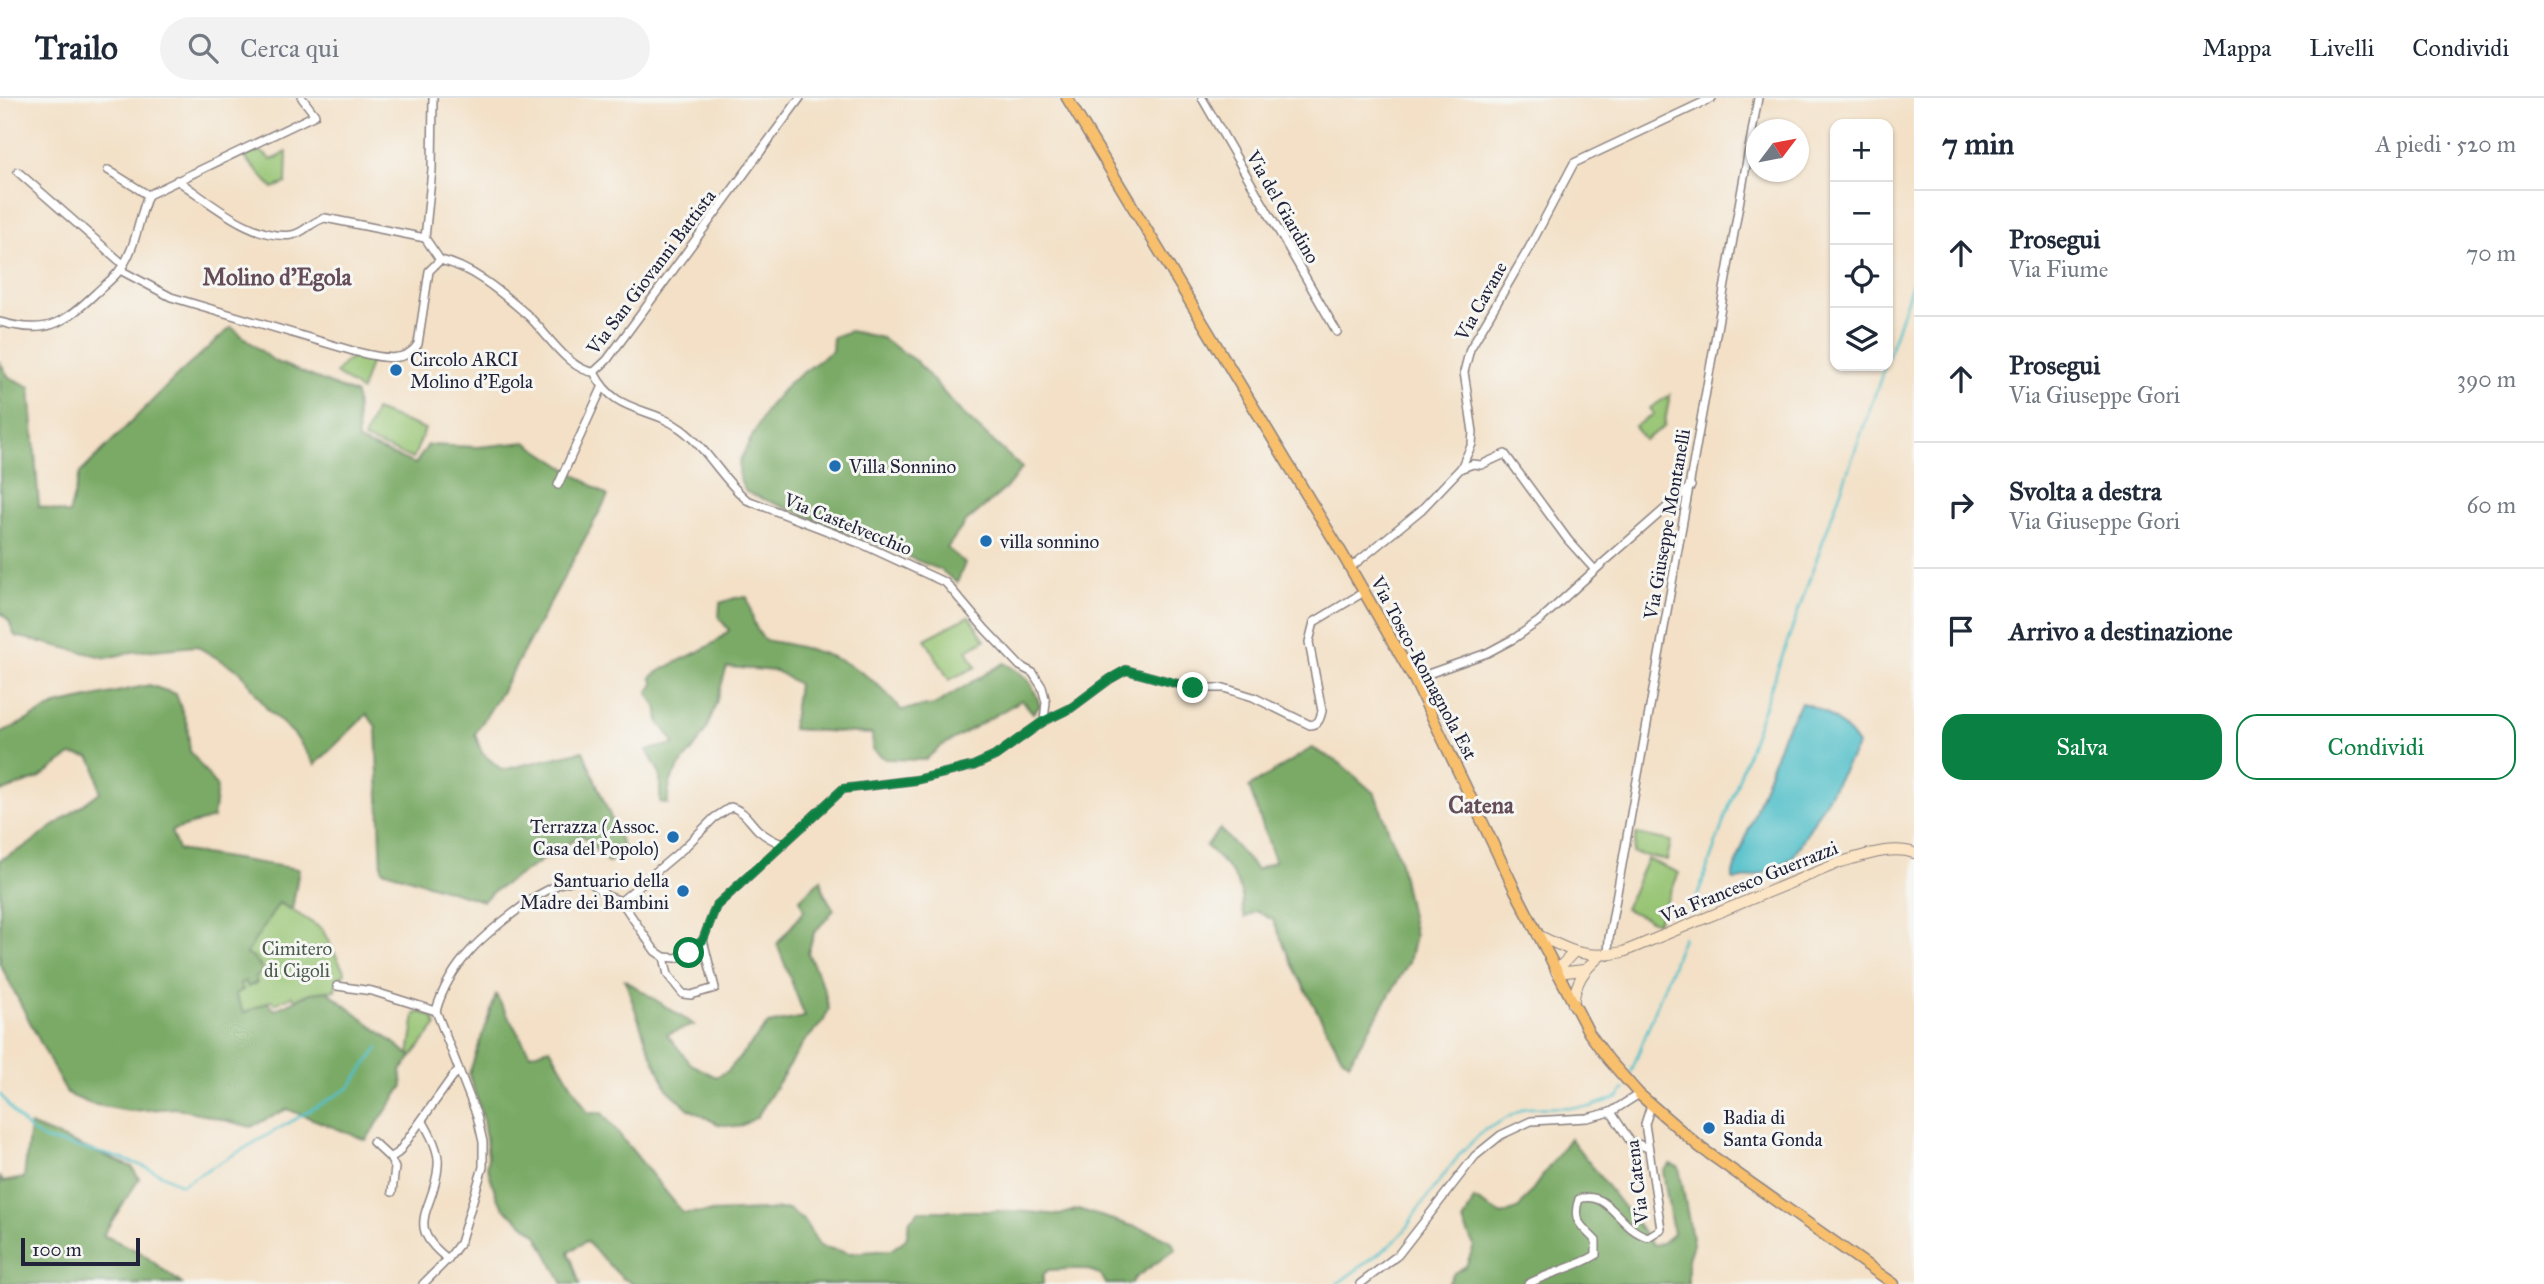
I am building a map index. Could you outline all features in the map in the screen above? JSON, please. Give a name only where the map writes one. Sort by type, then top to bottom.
[{"type":"main road","name":"Via Tosco-Romagnola Est","points":[[1070,99],[1414,679],[1556,972],[1598,1046],[1639,1094],[1701,1148],[1894,1284]]},
{"type":"main road","name":"Via Francesco Guerrazzi","points":[[1538,935],[1573,953],[1603,956],[1623,952],[1841,862],[1876,853],[1905,850],[1914,853]]},
{"type":"main road","points":[[1556,972],[1573,953]]},
{"type":"main road","name":"Via Francesco Guerrazzi","points":[[1584,970],[1603,956]]},
{"type":"main road","points":[[1556,972],[1584,970]]},
{"type":"main road","points":[[1573,1004],[1576,983],[1584,970]]},
{"type":"street","points":[[0,322],[34,329],[52,326],[82,306],[122,267],[138,230],[148,195],[315,115],[302,98]]},
{"type":"street","points":[[18,172],[122,267],[171,297],[354,351],[378,356],[404,357],[418,344],[429,271],[440,260],[425,238],[432,170],[433,98]]},
{"type":"street","name":"Via San Giovanni Battista","points":[[440,260],[457,263],[496,291],[526,313],[577,366],[594,372],[607,360],[800,98]]},
{"type":"street","name":"Via del Giardino","points":[[1202,98],[1337,332]]},
{"type":"street","name":"Via Cavane","points":[[1350,568],[1421,510],[1461,468],[1472,444],[1473,432],[1464,372],[1470,349],[1529,248],[1574,163],[1712,98]]},
{"type":"street","name":"Via Giuseppe Montanelli","points":[[1603,956],[1609,938],[1691,485],[1707,378],[1758,98]]},
{"type":"street","points":[[108,170],[148,195]]},
{"type":"street","points":[[177,180],[247,226],[261,232],[294,235],[325,218],[425,238]]},
{"type":"street","name":"Via Castelvecchio","points":[[594,372],[602,388],[626,406],[679,427],[694,439],[736,491],[747,500],[864,545],[946,583],[1020,666],[1033,673],[1042,687],[1046,702],[1044,721]]},
{"type":"street","points":[[558,485],[602,388]]},
{"type":"street","points":[[1461,468],[1473,464],[1481,465],[1505,454],[1568,540],[1595,569]]},
{"type":"street","points":[[1414,679],[1487,653],[1515,638],[1539,621],[1691,485]]},
{"type":"street","points":[[423,1284],[460,1243],[483,1167],[483,1142],[477,1116],[436,1011],[441,993],[463,957],[485,935],[529,901],[559,884],[588,880],[607,896],[621,901],[655,951],[664,957],[676,958],[689,953],[703,940],[716,906],[843,789],[916,780],[973,766],[995,756],[1044,721],[1071,708],[1126,670],[1193,688],[1224,688],[1253,697],[1310,725],[1315,724],[1320,720],[1322,711],[1308,642],[1314,622],[1364,592]]},
{"type":"street","points":[[621,901],[724,810],[731,807],[741,810],[769,839],[784,845]]},
{"type":"street","points":[[664,957],[668,975],[683,995],[691,996],[715,988],[703,940]]},
{"type":"street","points":[[337,986],[372,991],[436,1011]]},
{"type":"street","points":[[390,1158],[398,1153],[459,1071]]},
{"type":"street","points":[[1360,1284],[1398,1255],[1475,1156],[1501,1135],[1531,1121],[1587,1118],[1611,1112],[1639,1094]]},
{"type":"street","name":"Via Catena","points":[[1528,1284],[1551,1272],[1586,1262],[1596,1255],[1597,1241],[1578,1223],[1574,1211],[1579,1199],[1588,1196],[1602,1200],[1635,1233],[1648,1237],[1661,1229],[1645,1124],[1651,1105]]},
{"type":"street","points":[[1611,1112],[1630,1141],[1648,1148]]},
{"type":"street","points":[[422,1120],[431,1136],[439,1164],[423,1226],[426,1240],[448,1259]]},
{"type":"street","points":[[373,1142],[390,1158],[395,1168],[392,1192]]},
{"type":"green space","points":[[259,150],[272,160],[287,152],[286,183],[273,188],[244,157]]},
{"type":"green space","points":[[231,327],[274,361],[356,394],[358,441],[415,464],[428,445],[478,447],[526,442],[608,496],[502,691],[475,734],[482,753],[502,770],[583,751],[624,849],[608,863],[582,835],[491,893],[483,901],[382,870],[376,727],[367,714],[315,765],[294,734],[267,709],[241,672],[196,646],[132,652],[107,658],[15,636],[9,621],[0,612],[0,363],[9,377],[30,387],[39,506],[69,514],[80,473],[179,374]]},
{"type":"green space","points":[[850,331],[882,338],[917,362],[958,409],[1022,468],[1006,488],[965,523],[947,548],[965,563],[957,583],[941,570],[746,492],[742,484],[740,460],[767,408],[789,383],[832,351],[833,337]]},
{"type":"green space","points":[[354,356],[371,360],[361,391],[336,373]]},
{"type":"green space","points":[[1670,395],[1664,427],[1644,440],[1635,426],[1654,414],[1650,408]]},
{"type":"green space","points":[[375,410],[425,429],[413,459],[364,439]]},
{"type":"green space","points":[[747,597],[754,623],[764,640],[823,653],[840,660],[872,680],[901,710],[934,705],[1004,663],[1028,680],[1040,706],[1033,713],[1022,700],[940,747],[925,760],[885,759],[873,750],[872,734],[792,729],[798,684],[776,671],[727,667],[706,729],[675,772],[668,791],[668,804],[660,802],[660,774],[647,750],[675,744],[659,722],[658,710],[648,693],[654,684],[651,677],[721,638],[729,630],[719,618],[720,603]]},
{"type":"green space","points":[[969,616],[985,640],[967,650],[976,667],[949,680],[925,639]]},
{"type":"green space","points":[[149,685],[176,694],[187,724],[190,751],[217,787],[213,818],[171,831],[178,850],[299,869],[292,910],[279,903],[246,954],[254,958],[264,972],[255,977],[257,982],[248,987],[245,981],[240,983],[243,990],[235,994],[244,1013],[268,1002],[274,1010],[311,993],[327,991],[412,1057],[401,1071],[403,1086],[366,1140],[287,1109],[251,1127],[177,1108],[129,1111],[91,1104],[67,1094],[0,964],[0,860],[28,845],[100,792],[95,766],[89,757],[71,755],[39,778],[0,792],[0,734],[56,705]]},
{"type":"green space","points":[[1312,748],[1340,763],[1375,794],[1399,858],[1415,936],[1409,962],[1349,1063],[1342,1057],[1297,974],[1273,920],[1256,911],[1245,918],[1237,882],[1228,868],[1206,846],[1220,829],[1257,870],[1275,861],[1249,787]]},
{"type":"green space","points":[[1636,834],[1671,841],[1667,860],[1633,853]]},
{"type":"green space","points":[[1647,859],[1679,873],[1657,923],[1625,909]]},
{"type":"green space","points":[[821,879],[824,893],[834,910],[814,933],[808,953],[824,989],[829,1009],[823,1022],[804,1042],[757,1117],[739,1127],[718,1124],[689,1109],[667,1089],[647,1044],[625,980],[694,1025],[667,1034],[691,1064],[716,1077],[728,1071],[768,1024],[805,1017],[777,944],[804,911],[800,899]]},
{"type":"green space","name":"Cimitero di Cigoli","points":[[279,902],[322,929],[345,973],[337,980],[335,990],[311,993],[296,999],[292,996],[275,1004],[272,1000],[244,1014],[234,994],[242,990],[240,983],[245,981],[248,987],[257,983],[255,977],[260,964],[246,954]]},
{"type":"green space","points":[[496,995],[530,1054],[550,1048],[588,1113],[602,1113],[683,1213],[789,1209],[804,1221],[820,1246],[849,1253],[891,1250],[906,1239],[910,1220],[919,1211],[1017,1211],[1060,1215],[1078,1209],[1152,1232],[1171,1241],[1176,1249],[1135,1278],[1131,1284],[1106,1284],[1096,1273],[1072,1269],[1048,1270],[1043,1275],[1043,1284],[634,1284],[622,1278],[586,1241],[569,1252],[580,1284],[563,1284],[537,1235],[504,1208],[497,1198],[487,1166],[483,1119],[469,1074]]},
{"type":"green space","points":[[422,1012],[434,1018],[436,1026],[412,1056],[409,1055],[415,1014]]},
{"type":"green space","points":[[30,1125],[132,1167],[139,1179],[103,1235],[140,1252],[182,1284],[0,1284],[0,1177],[3,1182],[24,1178]]},
{"type":"green space","points":[[1570,1138],[1653,1245],[1662,1243],[1673,1234],[1663,1171],[1670,1164],[1679,1167],[1693,1244],[1688,1259],[1688,1284],[1448,1284],[1454,1273],[1466,1266],[1474,1246],[1463,1222],[1474,1199],[1502,1215],[1519,1208]]},
{"type":"water","points":[[1801,703],[1833,718],[1858,745],[1793,857],[1764,873],[1733,880],[1733,873],[1783,734]]},
{"type":"waterway","points":[[1893,342],[1914,278]]},
{"type":"waterway","points":[[1692,911],[1883,371]]},
{"type":"waterway","points":[[1631,1073],[1683,937]]},
{"type":"waterway","points":[[0,1094],[26,1126],[46,1140],[132,1162],[181,1185],[349,1088],[378,1048]]},
{"type":"waterway","points":[[1337,1284],[1394,1242],[1460,1154],[1483,1131],[1525,1108],[1590,1107],[1618,1097],[1624,1089]]},
{"type":"place","name":"Circolo ARCI Molino d'Egola","points":[[396,370]]},
{"type":"place","name":"Villa Sonnino","points":[[835,466]]},
{"type":"place","name":"villa sonnino","points":[[986,541]]},
{"type":"place","name":"Terrazza ( Assoc. Casa del Popolo)","points":[[673,837]]},
{"type":"place","name":"Santuario della Madre dei Bambini","points":[[683,891]]},
{"type":"place","name":"Badia di Santa Gonda","points":[[1709,1128]]},
{"type":"district","name":"Molino d'Egola","points":[[277,277]]},
{"type":"district","name":"Catena","points":[[1481,805]]},
{"type":"route","points":[[689,953],[703,940],[716,906],[843,789],[916,780],[973,766],[995,756],[1044,721],[1071,708],[1126,670],[1193,688]]}]
